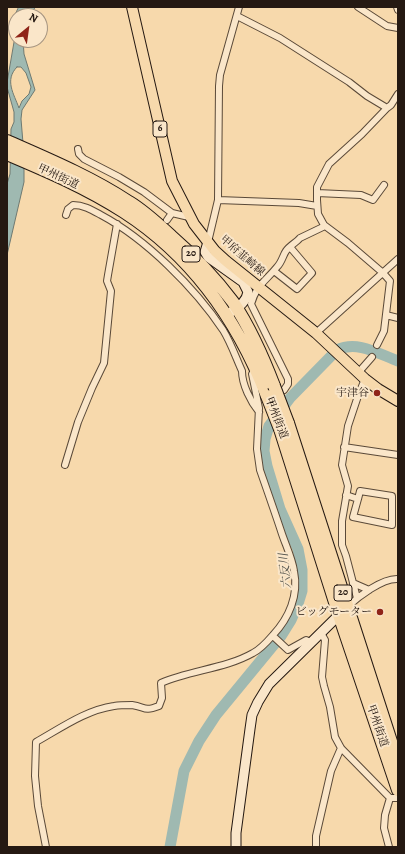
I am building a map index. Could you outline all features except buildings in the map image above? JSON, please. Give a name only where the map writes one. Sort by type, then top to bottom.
[{"type":"highway","name":"甲州街道","points":[[7,141],[59,171]]},
{"type":"highway","name":"甲州街道","points":[[7,154],[98,183],[130,202],[158,223],[210,273],[231,311],[239,335],[256,367],[275,391]]},
{"type":"highway","name":"甲州街道","points":[[231,311],[250,331],[267,367],[284,426],[343,611],[394,794]]},
{"type":"highway","name":"甲州街道","points":[[343,611],[398,763]]},
{"type":"main road","name":"甲府韮崎線","points":[[132,7],[172,181],[189,217],[215,251],[226,261],[316,334],[362,376],[378,389],[398,401]]},
{"type":"street","points":[[231,311],[247,299],[247,287],[243,282],[208,257],[206,252],[218,200],[220,75],[239,7]]},
{"type":"street","points":[[358,7],[387,26],[398,28]]},
{"type":"street","points":[[237,16],[280,38],[387,108]]},
{"type":"street","points":[[377,346],[384,331],[390,281],[383,273],[348,243],[325,226],[320,220],[317,206],[317,187],[330,164],[391,105],[398,94]]},
{"type":"street","points":[[78,148],[79,154],[84,159],[119,177],[172,213],[189,217]]},
{"type":"street","points":[[317,193],[360,195],[373,200],[384,186]]},
{"type":"street","points":[[218,200],[299,203],[317,206]]},
{"type":"street","points":[[66,215],[68,209],[73,205],[84,206],[117,224],[147,246],[196,295],[220,326],[239,365],[242,372],[242,377],[254,405],[262,412]]},
{"type":"street","points":[[166,220],[172,213]]},
{"type":"street","points":[[65,465],[78,422],[104,363],[111,291],[108,275],[117,224]]},
{"type":"street","points":[[275,391],[288,384],[288,379],[251,304],[254,293],[258,286],[279,266],[286,251],[290,247],[300,238],[325,226]]},
{"type":"street","points":[[147,246],[151,241]]},
{"type":"street","points":[[274,271],[297,289],[312,273],[290,247]]},
{"type":"street","points":[[316,334],[398,259]]},
{"type":"street","points":[[386,314],[398,318]]},
{"type":"street","points":[[357,598],[342,545],[341,534],[348,486],[342,465],[348,426],[358,396],[362,376],[372,357]]},
{"type":"street","points":[[46,847],[38,806],[36,784],[36,742],[81,717],[99,710],[113,706],[128,705],[150,710],[159,706],[162,698],[161,683],[173,678],[223,665],[252,654],[274,636],[283,625],[291,607],[295,580],[291,562],[259,465],[257,449],[262,412],[259,408],[252,374],[256,367]]},
{"type":"street","points":[[344,448],[398,455]]},
{"type":"street","points":[[360,491],[392,496],[392,525],[353,517],[358,498],[360,491]]},
{"type":"street","points":[[346,495],[358,498]]},
{"type":"street","points":[[236,847],[237,825],[252,716],[258,702],[269,684],[357,598],[390,579],[398,579]]},
{"type":"street","points":[[353,583],[369,590]]},
{"type":"street","points":[[321,633],[325,640],[322,677],[330,707],[335,737],[340,748],[398,798]]},
{"type":"street","points":[[274,636],[288,650],[306,640],[311,642]]},
{"type":"street","points":[[316,847],[316,836],[331,771],[340,748]]},
{"type":"street","points":[[389,847],[384,828],[385,815],[394,794]]},
{"type":"water","points":[[19,7],[35,7],[35,8]]},
{"type":"water","points":[[13,48],[24,48],[35,90],[22,110],[21,119],[24,155],[24,182],[7,255],[7,184],[10,174],[11,129],[14,122],[14,112],[7,87]],"holes":[[[17,67],[21,67],[26,73],[31,87],[29,94],[22,101],[19,108],[11,87],[11,77]]]},
{"type":"waterway","name":"六反川","points":[[170,847],[184,771],[199,741],[216,715],[281,636],[291,620],[302,591],[302,570],[298,549],[280,509],[267,466],[264,451],[265,439],[269,426],[290,398],[337,350],[345,347],[360,347],[398,361]]},
{"type":"place","name":"宇津谷","points":[[377,393]]},
{"type":"place","name":"ビッグモーター","points":[[380,612]]}]
